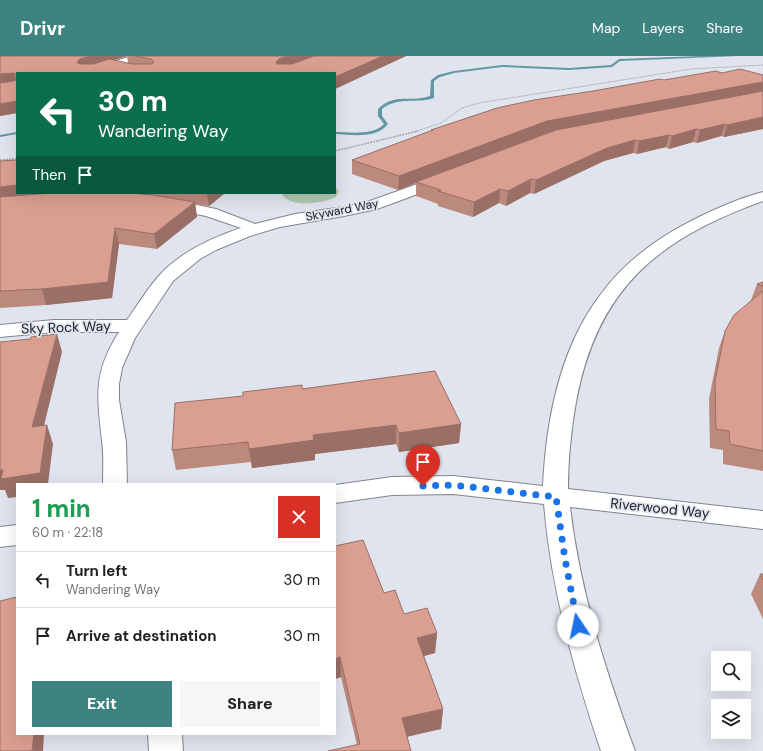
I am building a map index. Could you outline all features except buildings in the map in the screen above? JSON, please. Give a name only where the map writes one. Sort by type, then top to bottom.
[{"type":"street","points":[[89,72],[142,56]]},
{"type":"street","points":[[110,66],[129,70]]},
{"type":"street","name":"Skyward Way","points":[[115,483],[114,444],[108,395],[109,376],[113,361],[120,346],[155,292],[167,278],[181,266],[219,244],[254,229],[296,219],[344,212],[374,205],[456,174]]},
{"type":"street","points":[[618,751],[599,698],[578,626],[565,559],[556,497],[557,453],[564,407],[572,374],[593,320],[620,282],[638,265],[676,235],[721,212],[763,196]]},
{"type":"street","points":[[148,203],[204,211],[237,221],[254,229]]},
{"type":"street","name":"Sky Rock Way","points":[[0,331],[54,326],[133,326]]},
{"type":"street","name":"Riverwood Way","points":[[336,494],[392,486],[453,485],[763,520]]},
{"type":"street","points":[[0,537],[16,535]]},
{"type":"street","points":[[165,735],[166,751]]},
{"type":"path","points":[[336,151],[419,131],[441,123],[462,108],[479,103],[691,69],[763,65]]},
{"type":"path","points":[[0,160],[16,158]]},
{"type":"green space","points":[[336,187],[339,191],[336,197],[316,203],[292,202],[286,199],[282,194],[336,194]]},
{"type":"waterway","points":[[336,133],[370,133],[383,128],[386,124],[380,116],[380,109],[386,104],[395,100],[427,99],[432,97],[432,81],[439,76],[454,72],[502,66],[569,69],[612,66],[619,60],[736,56]]},
{"type":"waterway","points":[[0,136],[16,133]]},
{"type":"route","points":[[423,486],[453,485],[556,497],[565,559],[578,626]]}]
